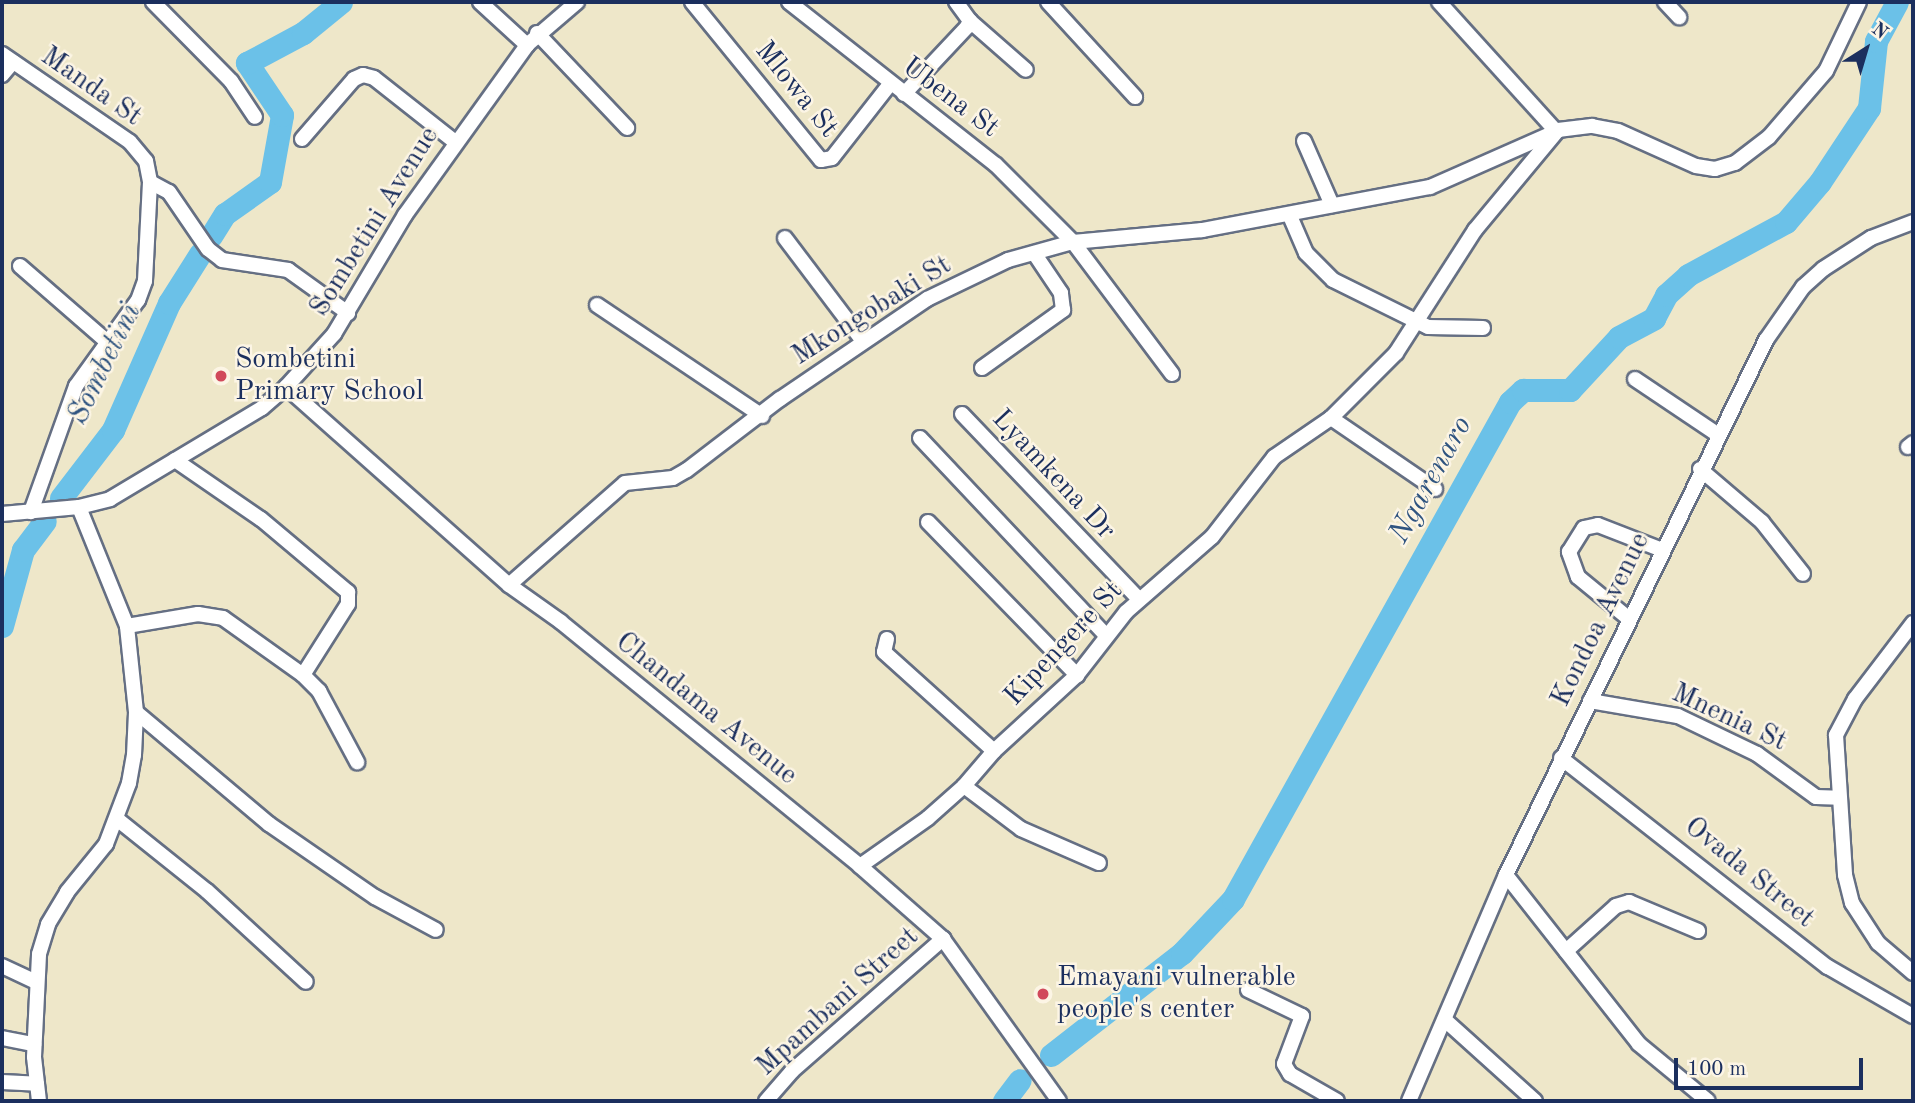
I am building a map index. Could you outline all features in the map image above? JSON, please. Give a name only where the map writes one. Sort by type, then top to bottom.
[{"type":"street","points":[[153,2],[231,81],[255,117]]},
{"type":"street","points":[[480,2],[527,45]]},
{"type":"street","name":"Sombetini Avenue","points":[[2,514],[79,507],[132,489],[262,408],[286,387],[307,368],[348,313],[454,142],[527,45],[537,33],[577,2]]},
{"type":"street","name":"Mlowa St","points":[[692,2],[821,160],[832,158],[890,84]]},
{"type":"street","name":"Ubena St","points":[[789,2],[996,165],[1073,242],[1172,374]]},
{"type":"street","points":[[956,2],[970,21],[1026,69]]},
{"type":"street","points":[[1048,2],[1135,97]]},
{"type":"street","points":[[1439,2],[1557,131]]},
{"type":"street","points":[[1665,2],[1679,17]]},
{"type":"street","name":"Mkongobaki St","points":[[509,585],[625,483],[673,478],[863,341],[927,299],[1008,260],[1073,242],[1176,233],[1290,216],[1332,205],[1430,187],[1557,131],[1592,126],[1618,131],[1696,166],[1715,169],[1735,163],[1769,138],[1826,71],[1858,2]]},
{"type":"street","points":[[904,93],[951,48],[970,21]]},
{"type":"street","points":[[537,33],[627,128]]},
{"type":"street","points":[[2,75],[7,58]]},
{"type":"street","name":"Manda St","points":[[7,58],[130,142],[146,161],[150,182],[145,281],[130,312],[105,340],[65,408],[31,512]]},
{"type":"street","points":[[302,139],[354,79],[363,75],[374,78],[454,142]]},
{"type":"street","name":"Kipengere St","points":[[860,866],[928,818],[964,786],[994,751],[1077,675],[1105,634],[1139,600],[1212,537],[1260,471],[1331,418],[1396,353],[1475,230],[1557,131]]},
{"type":"street","points":[[1304,141],[1332,205]]},
{"type":"street","points":[[150,182],[169,192],[208,248],[222,260],[288,270],[348,313]]},
{"type":"street","points":[[1290,216],[1316,267],[1436,329],[1483,328]]},
{"type":"street","name":"Kondoa Avenue","points":[[1409,1101],[1506,875],[1717,433],[1766,340],[1803,287],[1849,251],[1913,222]]},
{"type":"street","points":[[785,238],[863,341]]},
{"type":"street","points":[[982,368],[1063,310],[1061,293],[1034,253]]},
{"type":"street","points":[[20,265],[105,340]]},
{"type":"street","points":[[597,305],[762,416]]},
{"type":"street","points":[[1636,379],[1717,433]]},
{"type":"street","name":"Chandama Avenue","points":[[286,387],[509,585],[561,622],[860,866],[943,939],[1059,1101]]},
{"type":"street","name":"Lyamkena Dr","points":[[962,414],[1139,600]]},
{"type":"street","points":[[1331,418],[1435,489]]},
{"type":"street","points":[[920,438],[1105,634]]},
{"type":"street","points":[[175,460],[261,519],[348,592],[348,604],[303,675]]},
{"type":"street","points":[[1700,469],[1762,522],[1803,574]]},
{"type":"street","points":[[39,1101],[34,1044],[37,982],[48,924],[106,844],[117,819],[129,783],[136,712],[127,626],[79,507]]},
{"type":"street","points":[[928,522],[1077,675]]},
{"type":"street","points":[[1629,618],[1578,577],[1569,552],[1584,528],[1598,525],[1662,550]]},
{"type":"street","points":[[127,626],[212,613],[303,675],[335,717],[357,762]]},
{"type":"street","points":[[1913,623],[1844,715],[1836,735],[1844,875],[1852,903],[1878,943],[1913,972]]},
{"type":"street","points":[[887,639],[884,652],[994,751]]},
{"type":"street","name":"Mnenia St","points":[[1590,701],[1678,716],[1758,754],[1816,797],[1839,798]]},
{"type":"street","points":[[136,712],[269,824],[375,897],[436,930]]},
{"type":"street","name":"Ovada Street","points":[[1561,758],[1828,967],[1913,1016]]},
{"type":"street","points":[[964,786],[1021,829],[1099,863]]},
{"type":"street","points":[[117,819],[207,891],[306,982]]},
{"type":"street","points":[[1506,875],[1639,1044],[1708,1101]]},
{"type":"street","points":[[1566,951],[1616,906],[1629,902],[1698,931]]},
{"type":"street","name":"Mpambani Street","points":[[766,1101],[792,1071],[943,939]]},
{"type":"street","points":[[2,966],[37,982]]},
{"type":"street","points":[[1248,990],[1301,1014],[1284,1064],[1290,1074],[1337,1101]]},
{"type":"street","points":[[1445,1020],[1535,1101]]},
{"type":"street","points":[[2,1038],[34,1044]]},
{"type":"street","points":[[2,1082],[37,1084]]},
{"type":"waterway","name":"Sombetini","points":[[211,236],[225,214],[270,182],[282,115],[247,63],[303,33],[341,2]]},
{"type":"waterway","name":"Ngarenaro","points":[[1051,1055],[1182,953],[1233,899],[1510,402],[1523,390],[1570,390],[1619,337],[1654,318],[1666,295],[1688,275],[1786,222],[1820,182],[1869,108],[1876,41],[1897,2]]},
{"type":"waterway","name":"Sombetini","points":[[61,498],[113,430],[169,303],[200,254]]},
{"type":"waterway","name":"Sombetini","points":[[2,626],[23,550],[45,521]]},
{"type":"waterway","name":"Ngarenaro","points":[[1004,1101],[1020,1080]]},
{"type":"place","name":"Sombetini Primary School","points":[[221,376]]},
{"type":"place","name":"Emayani vulnerable people's center","points":[[1043,994]]}]
